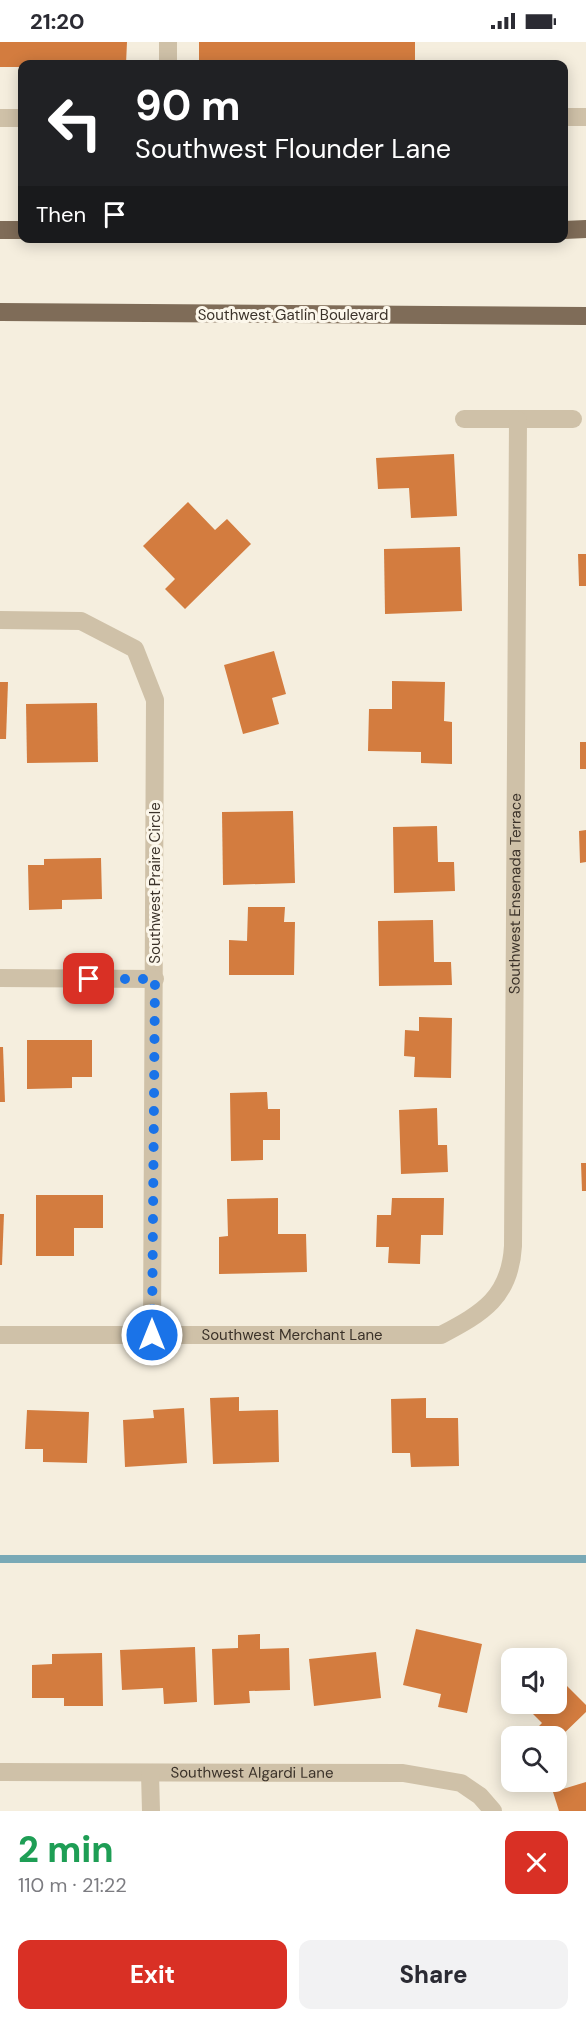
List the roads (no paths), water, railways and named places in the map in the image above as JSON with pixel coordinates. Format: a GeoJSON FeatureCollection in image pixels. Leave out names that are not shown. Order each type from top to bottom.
{"type":"FeatureCollection","features":[{"type":"Feature","properties":{"kind":"main road"},"geometry":{"type":"LineString","coordinates":[[568,230],[586,229]]}},
{"type":"Feature","properties":{"kind":"main road"},"geometry":{"type":"LineString","coordinates":[[0,230],[18,230]]}},
{"type":"Feature","properties":{"kind":"main road","name":"Southwest Gatlin Boulevard"},"geometry":{"type":"LineString","coordinates":[[0,312],[586,316]]}},
{"type":"Feature","properties":{"kind":"street"},"geometry":{"type":"LineString","coordinates":[[168,42],[168,60]]}},
{"type":"Feature","properties":{"kind":"street"},"geometry":{"type":"LineString","coordinates":[[568,117],[586,117]]}},
{"type":"Feature","properties":{"kind":"street"},"geometry":{"type":"LineString","coordinates":[[0,118],[18,118]]}},
{"type":"Feature","properties":{"kind":"street"},"geometry":{"type":"LineString","coordinates":[[464,419],[573,419]]}},
{"type":"Feature","properties":{"kind":"street","name":"Southwest Ensenada Terrace"},"geometry":{"type":"LineString","coordinates":[[441,1335],[465,1323],[488,1307],[502,1289],[512,1261],[518,420]]}},
{"type":"Feature","properties":{"kind":"street","name":"Southwest Praire Circle"},"geometry":{"type":"LineString","coordinates":[[0,620],[81,621],[135,649],[155,700],[152,1335]]}},
{"type":"Feature","properties":{"kind":"street"},"geometry":{"type":"LineString","coordinates":[[0,978],[155,979]]}},
{"type":"Feature","properties":{"kind":"street","name":"Southwest Merchant Lane"},"geometry":{"type":"LineString","coordinates":[[0,1335],[441,1335]]}},
{"type":"Feature","properties":{"kind":"street","name":"Southwest Algardi Lane"},"geometry":{"type":"LineString","coordinates":[[0,1772],[403,1773],[461,1783],[480,1796],[493,1811]]}},
{"type":"Feature","properties":{"kind":"street"},"geometry":{"type":"LineString","coordinates":[[150,1773],[151,1811]]}},
{"type":"Feature","properties":{"kind":"waterway"},"geometry":{"type":"LineString","coordinates":[[0,1559],[586,1559]]}}]}
